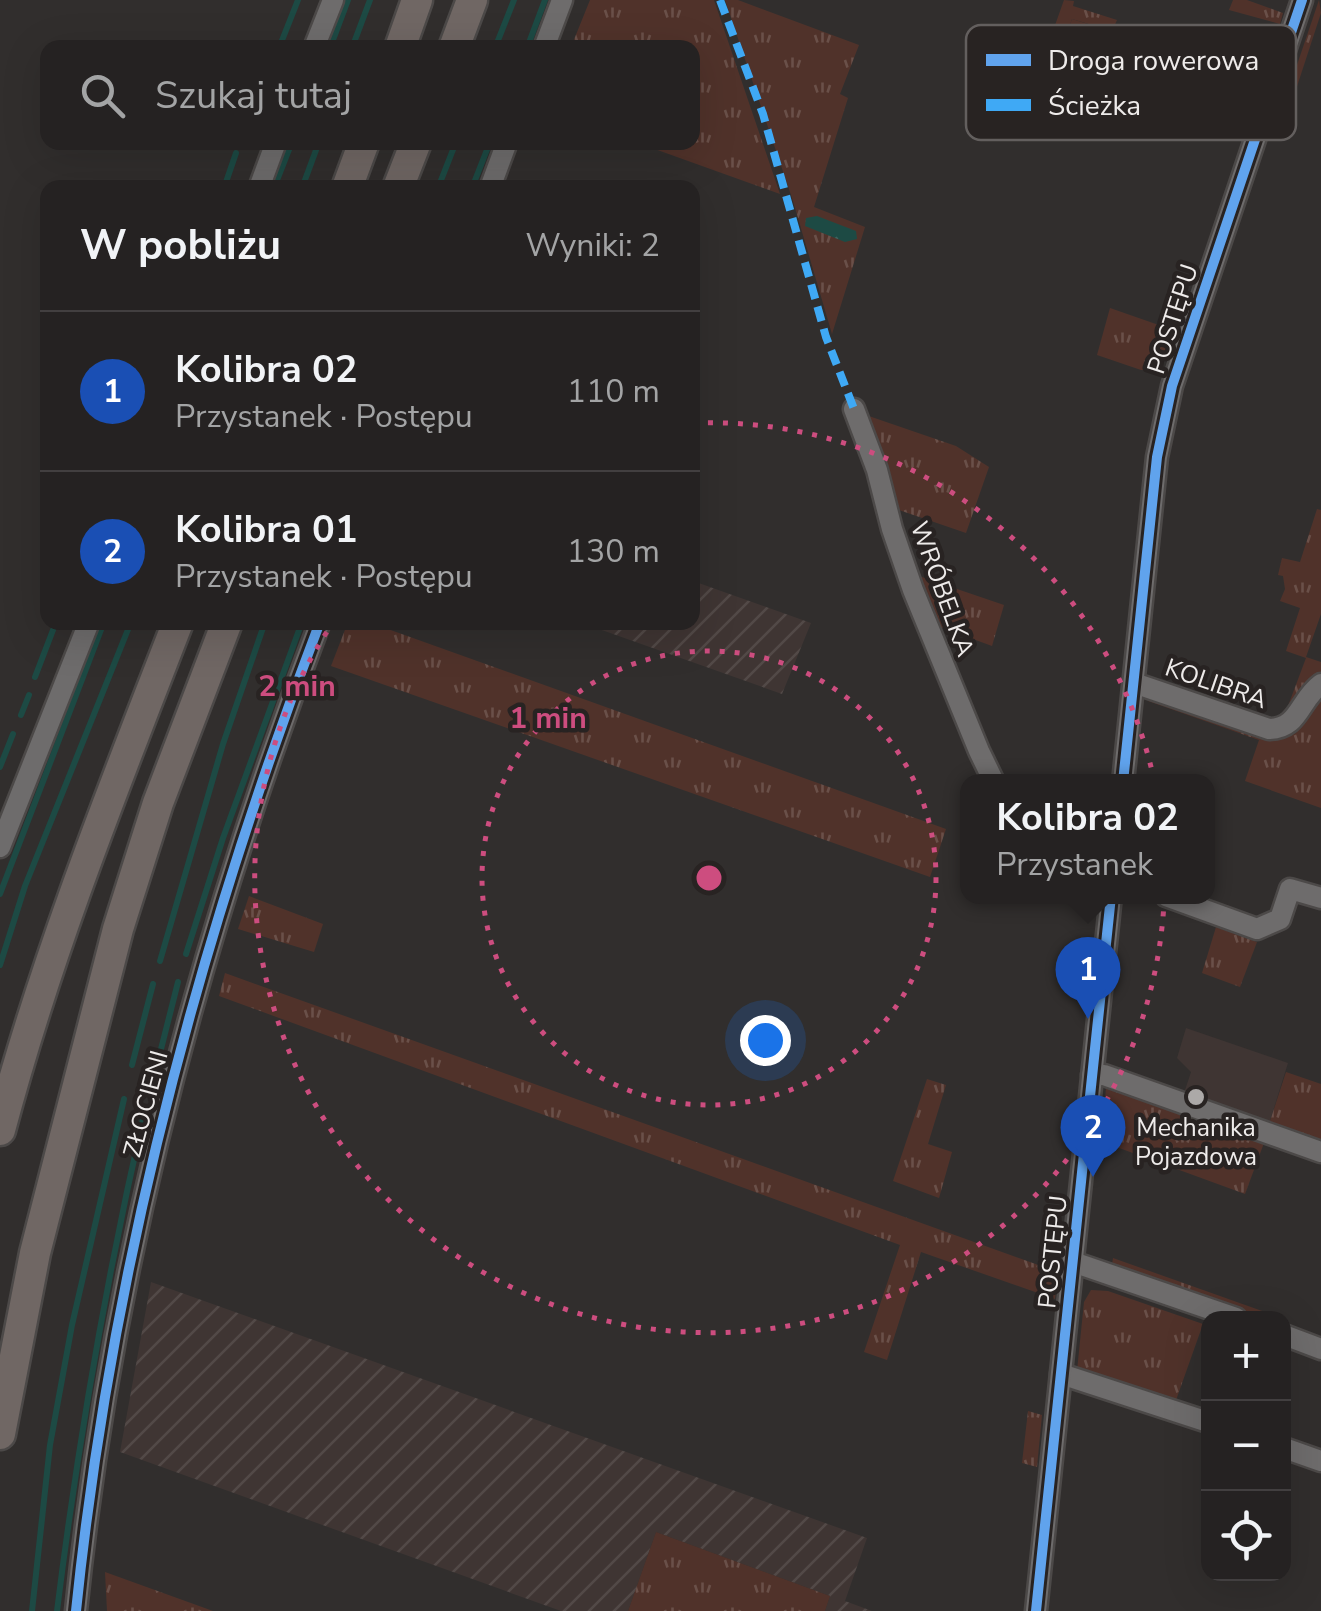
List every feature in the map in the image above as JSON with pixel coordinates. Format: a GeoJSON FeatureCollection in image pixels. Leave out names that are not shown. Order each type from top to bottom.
{"type":"FeatureCollection","features":[{"type":"Feature","properties":{"kind":"highway"},"geometry":{"type":"LineString","coordinates":[[403,40],[418,0]]}},
{"type":"Feature","properties":{"kind":"highway"},"geometry":{"type":"LineString","coordinates":[[457,40],[472,0]]}},
{"type":"Feature","properties":{"kind":"highway"},"geometry":{"type":"LineString","coordinates":[[350,180],[361,150]]}},
{"type":"Feature","properties":{"kind":"highway"},"geometry":{"type":"LineString","coordinates":[[401,180],[413,150]]}},
{"type":"Feature","properties":{"kind":"highway"},"geometry":{"type":"LineString","coordinates":[[0,1130],[23,1045],[71,904],[175,630]]}},
{"type":"Feature","properties":{"kind":"highway"},"geometry":{"type":"LineString","coordinates":[[0,1434],[35,1252],[118,929],[158,803],[224,630]]}},
{"type":"Feature","properties":{"kind":"street"},"geometry":{"type":"LineString","coordinates":[[317,40],[333,0]]}},
{"type":"Feature","properties":{"kind":"street"},"geometry":{"type":"LineString","coordinates":[[547,40],[562,0]]}},
{"type":"Feature","properties":{"kind":"street","name":"POSTĘPU"},"geometry":{"type":"LineString","coordinates":[[1294,25],[1302,0]]}},
{"type":"Feature","properties":{"kind":"street","name":"POSTĘPU"},"geometry":{"type":"LineString","coordinates":[[1124,774],[1157,457],[1172,386],[1255,140]]}},
{"type":"Feature","properties":{"kind":"street"},"geometry":{"type":"LineString","coordinates":[[262,180],[273,150]]}},
{"type":"Feature","properties":{"kind":"street"},"geometry":{"type":"LineString","coordinates":[[493,180],[504,150]]}},
{"type":"Feature","properties":{"kind":"street","name":"WRÓBELKA"},"geometry":{"type":"LineString","coordinates":[[854,409],[913,590],[990,774]]}},
{"type":"Feature","properties":{"kind":"street"},"geometry":{"type":"LineString","coordinates":[[0,847],[87,630]]}},
{"type":"Feature","properties":{"kind":"street","name":"ZŁOCIENI"},"geometry":{"type":"LineString","coordinates":[[76,1611],[98,1431],[158,1132],[236,858],[273,744],[317,630]]}},
{"type":"Feature","properties":{"kind":"street","name":"KOLIBRA"},"geometry":{"type":"LineString","coordinates":[[1134,683],[1269,729],[1281,729],[1292,723],[1321,684]]}},
{"type":"Feature","properties":{"kind":"street"},"geometry":{"type":"LineString","coordinates":[[1188,904],[1257,929],[1280,919],[1290,889],[1321,898]]}},
{"type":"Feature","properties":{"kind":"street","name":"POSTĘPU"},"geometry":{"type":"LineString","coordinates":[[1036,1611],[1110,904]]}},
{"type":"Feature","properties":{"kind":"street"},"geometry":{"type":"LineString","coordinates":[[1092,1074],[1321,1152]]}},
{"type":"Feature","properties":{"kind":"street"},"geometry":{"type":"LineString","coordinates":[[1073,1262],[1216,1311]]}},
{"type":"Feature","properties":{"kind":"street"},"geometry":{"type":"LineString","coordinates":[[1291,1338],[1321,1349]]}},
{"type":"Feature","properties":{"kind":"street"},"geometry":{"type":"LineString","coordinates":[[1061,1374],[1201,1420]]}},
{"type":"Feature","properties":{"kind":"street"},"geometry":{"type":"LineString","coordinates":[[1291,1451],[1321,1462]]}},
{"type":"Feature","properties":{"kind":"shaded area"},"geometry":{"type":"Polygon","coordinates":[[[700,583],[811,623],[782,694],[602,630],[700,630],[700,583]]]}},
{"type":"Feature","properties":{"kind":"shaded area"},"geometry":{"type":"Polygon","coordinates":[[[1186,1028],[1288,1063],[1269,1124],[1184,1093],[1191,1072],[1177,1058],[1186,1028]]]}},
{"type":"Feature","properties":{"kind":"shaded area"},"geometry":{"type":"Polygon","coordinates":[[[151,1282],[867,1538],[845,1601],[872,1611],[825,1611],[830,1596],[656,1532],[628,1611],[561,1611],[120,1452],[151,1282]]]}},
{"type":"Feature","properties":{"kind":"green space"},"geometry":{"type":"Polygon","coordinates":[[[590,0],[714,0],[780,194],[657,150],[700,150],[700,40],[574,40],[590,0]]]}},
{"type":"Feature","properties":{"kind":"green space"},"geometry":{"type":"Polygon","coordinates":[[[725,0],[738,0],[859,45],[840,94],[848,98],[814,207],[865,227],[832,334],[793,201],[725,0]]]}},
{"type":"Feature","properties":{"kind":"green space"},"geometry":{"type":"Polygon","coordinates":[[[1064,0],[1117,20],[1115,25],[1092,25],[1072,19],[1070,25],[1055,25],[1064,0]]]}},
{"type":"Feature","properties":{"kind":"green space"},"geometry":{"type":"Polygon","coordinates":[[[1233,0],[1247,0],[1283,13],[1280,24],[1229,10],[1233,0]]]}},
{"type":"Feature","properties":{"kind":"green space"},"geometry":{"type":"Polygon","coordinates":[[[1319,0],[1321,13],[1296,89],[1296,68],[1319,0]]]}},
{"type":"Feature","properties":{"kind":"green space"},"geometry":{"type":"Polygon","coordinates":[[[1072,19],[1091,25],[1070,25],[1072,19]]]}},
{"type":"Feature","properties":{"kind":"green space"},"geometry":{"type":"Polygon","coordinates":[[[1110,308],[1173,330],[1160,370],[1141,370],[1097,355],[1110,308]]]}},
{"type":"Feature","properties":{"kind":"green space"},"geometry":{"type":"Polygon","coordinates":[[[860,413],[956,446],[989,467],[966,533],[893,508],[860,413]]]}},
{"type":"Feature","properties":{"kind":"green space"},"geometry":{"type":"Polygon","coordinates":[[[1317,509],[1321,510],[1321,614],[1306,657],[1321,662],[1321,674],[1307,681],[1285,714],[1306,658],[1286,651],[1300,608],[1280,601],[1285,589],[1283,576],[1278,575],[1282,558],[1300,562],[1317,509]]]}},
{"type":"Feature","properties":{"kind":"green space"},"geometry":{"type":"Polygon","coordinates":[[[913,574],[1004,605],[992,646],[932,624],[913,574]]]}},
{"type":"Feature","properties":{"kind":"green space"},"geometry":{"type":"Polygon","coordinates":[[[345,630],[391,630],[946,829],[930,877],[331,666],[345,630]]]}},
{"type":"Feature","properties":{"kind":"green space"},"geometry":{"type":"Polygon","coordinates":[[[1321,693],[1321,808],[1245,781],[1259,740],[1148,701],[1279,738],[1296,733],[1308,707],[1321,693]]]}},
{"type":"Feature","properties":{"kind":"green space"},"geometry":{"type":"Polygon","coordinates":[[[249,896],[323,924],[314,952],[238,929],[249,896]]]}},
{"type":"Feature","properties":{"kind":"green space"},"geometry":{"type":"Polygon","coordinates":[[[1216,927],[1257,942],[1240,987],[1202,973],[1216,927]]]}},
{"type":"Feature","properties":{"kind":"green space"},"geometry":{"type":"Polygon","coordinates":[[[225,973],[1058,1272],[1055,1299],[921,1252],[887,1360],[864,1352],[900,1245],[219,996],[225,973]]]}},
{"type":"Feature","properties":{"kind":"green space"},"geometry":{"type":"Polygon","coordinates":[[[1286,1072],[1321,1084],[1321,1142],[1269,1124],[1286,1072]]]}},
{"type":"Feature","properties":{"kind":"green space"},"geometry":{"type":"Polygon","coordinates":[[[927,1079],[946,1085],[928,1144],[952,1152],[939,1198],[893,1181],[927,1079]]]}},
{"type":"Feature","properties":{"kind":"green space"},"geometry":{"type":"Polygon","coordinates":[[[1106,1089],[1120,1090],[1264,1143],[1245,1194],[1100,1141],[1106,1089]]]}},
{"type":"Feature","properties":{"kind":"green space"},"geometry":{"type":"Polygon","coordinates":[[[1113,1258],[1262,1311],[1240,1311],[1112,1265],[1113,1258]]]}},
{"type":"Feature","properties":{"kind":"green space"},"geometry":{"type":"Polygon","coordinates":[[[1091,1290],[1108,1291],[1201,1323],[1175,1403],[1077,1371],[1084,1302],[1091,1290]]]}},
{"type":"Feature","properties":{"kind":"green space"},"geometry":{"type":"Polygon","coordinates":[[[1028,1411],[1042,1415],[1037,1467],[1022,1463],[1028,1411]]]}},
{"type":"Feature","properties":{"kind":"green space"},"geometry":{"type":"Polygon","coordinates":[[[656,1532],[830,1596],[825,1611],[628,1611],[656,1532]]]}},
{"type":"Feature","properties":{"kind":"green space"},"geometry":{"type":"Polygon","coordinates":[[[105,1572],[213,1611],[107,1611],[105,1572]]]}},
{"type":"Feature","properties":{"kind":"water"},"geometry":{"type":"Polygon","coordinates":[[[817,216],[856,231],[857,239],[845,242],[805,226],[806,218],[817,216]]]}},
{"type":"Feature","properties":{"kind":"waterway"},"geometry":{"type":"LineString","coordinates":[[282,40],[298,0]]}},
{"type":"Feature","properties":{"kind":"waterway"},"geometry":{"type":"LineString","coordinates":[[333,40],[348,0]]}},
{"type":"Feature","properties":{"kind":"waterway"},"geometry":{"type":"LineString","coordinates":[[355,40],[370,0]]}},
{"type":"Feature","properties":{"kind":"waterway"},"geometry":{"type":"LineString","coordinates":[[498,40],[514,0]]}},
{"type":"Feature","properties":{"kind":"waterway"},"geometry":{"type":"LineString","coordinates":[[530,40],[545,0]]}},
{"type":"Feature","properties":{"kind":"waterway"},"geometry":{"type":"LineString","coordinates":[[277,180],[289,150]]}},
{"type":"Feature","properties":{"kind":"waterway"},"geometry":{"type":"LineString","coordinates":[[305,180],[316,150]]}},
{"type":"Feature","properties":{"kind":"waterway"},"geometry":{"type":"LineString","coordinates":[[441,180],[453,150]]}},
{"type":"Feature","properties":{"kind":"waterway"},"geometry":{"type":"LineString","coordinates":[[475,180],[487,150]]}},
{"type":"Feature","properties":{"kind":"waterway"},"geometry":{"type":"LineString","coordinates":[[227,180],[236,153]]}},
{"type":"Feature","properties":{"kind":"waterway"},"geometry":{"type":"LineString","coordinates":[[35,677],[53,630]]}},
{"type":"Feature","properties":{"kind":"waterway"},"geometry":{"type":"LineString","coordinates":[[0,894],[101,630]]}},
{"type":"Feature","properties":{"kind":"waterway"},"geometry":{"type":"LineString","coordinates":[[0,965],[25,886],[128,630]]}},
{"type":"Feature","properties":{"kind":"waterway"},"geometry":{"type":"LineString","coordinates":[[160,961],[223,744],[262,630]]}},
{"type":"Feature","properties":{"kind":"waterway"},"geometry":{"type":"LineString","coordinates":[[186,954],[223,838],[299,630]]}},
{"type":"Feature","properties":{"kind":"waterway"},"geometry":{"type":"LineString","coordinates":[[21,715],[29,695]]}},
{"type":"Feature","properties":{"kind":"waterway"},"geometry":{"type":"LineString","coordinates":[[0,767],[13,734]]}},
{"type":"Feature","properties":{"kind":"waterway"},"geometry":{"type":"LineString","coordinates":[[157,1065],[178,982]]}},
{"type":"Feature","properties":{"kind":"waterway"},"geometry":{"type":"LineString","coordinates":[[132,1065],[153,984]]}},
{"type":"Feature","properties":{"kind":"waterway"},"geometry":{"type":"LineString","coordinates":[[32,1611],[50,1445],[72,1325],[124,1099]]}},
{"type":"Feature","properties":{"kind":"waterway"},"geometry":{"type":"LineString","coordinates":[[57,1611],[95,1359],[145,1110]]}},
{"type":"Feature","properties":{"kind":"marked path"},"geometry":{"type":"LineString","coordinates":[[720,0],[763,114],[826,337],[854,409]]}},
{"type":"Feature","properties":{"kind":"cycle path"},"geometry":{"type":"LineString","coordinates":[[1294,25],[1302,0]]}},
{"type":"Feature","properties":{"kind":"cycle path"},"geometry":{"type":"LineString","coordinates":[[1124,774],[1157,457],[1172,386],[1255,140]]}},
{"type":"Feature","properties":{"kind":"cycle path"},"geometry":{"type":"LineString","coordinates":[[76,1611],[112,1358],[165,1109],[235,863],[317,630]]}},
{"type":"Feature","properties":{"kind":"cycle path"},"geometry":{"type":"LineString","coordinates":[[1036,1611],[1110,904]]}},
{"type":"Feature","properties":{"kind":"place","name":"Kolibra 02"},"geometry":{"type":"Point","coordinates":[1088,1019]}},
{"type":"Feature","properties":{"kind":"place","name":"Mechanika Pojazdowa"},"geometry":{"type":"Point","coordinates":[1196,1097]}},
{"type":"Feature","properties":{"kind":"place","name":"Kolibra 01"},"geometry":{"type":"Point","coordinates":[1093,1177]}}]}
